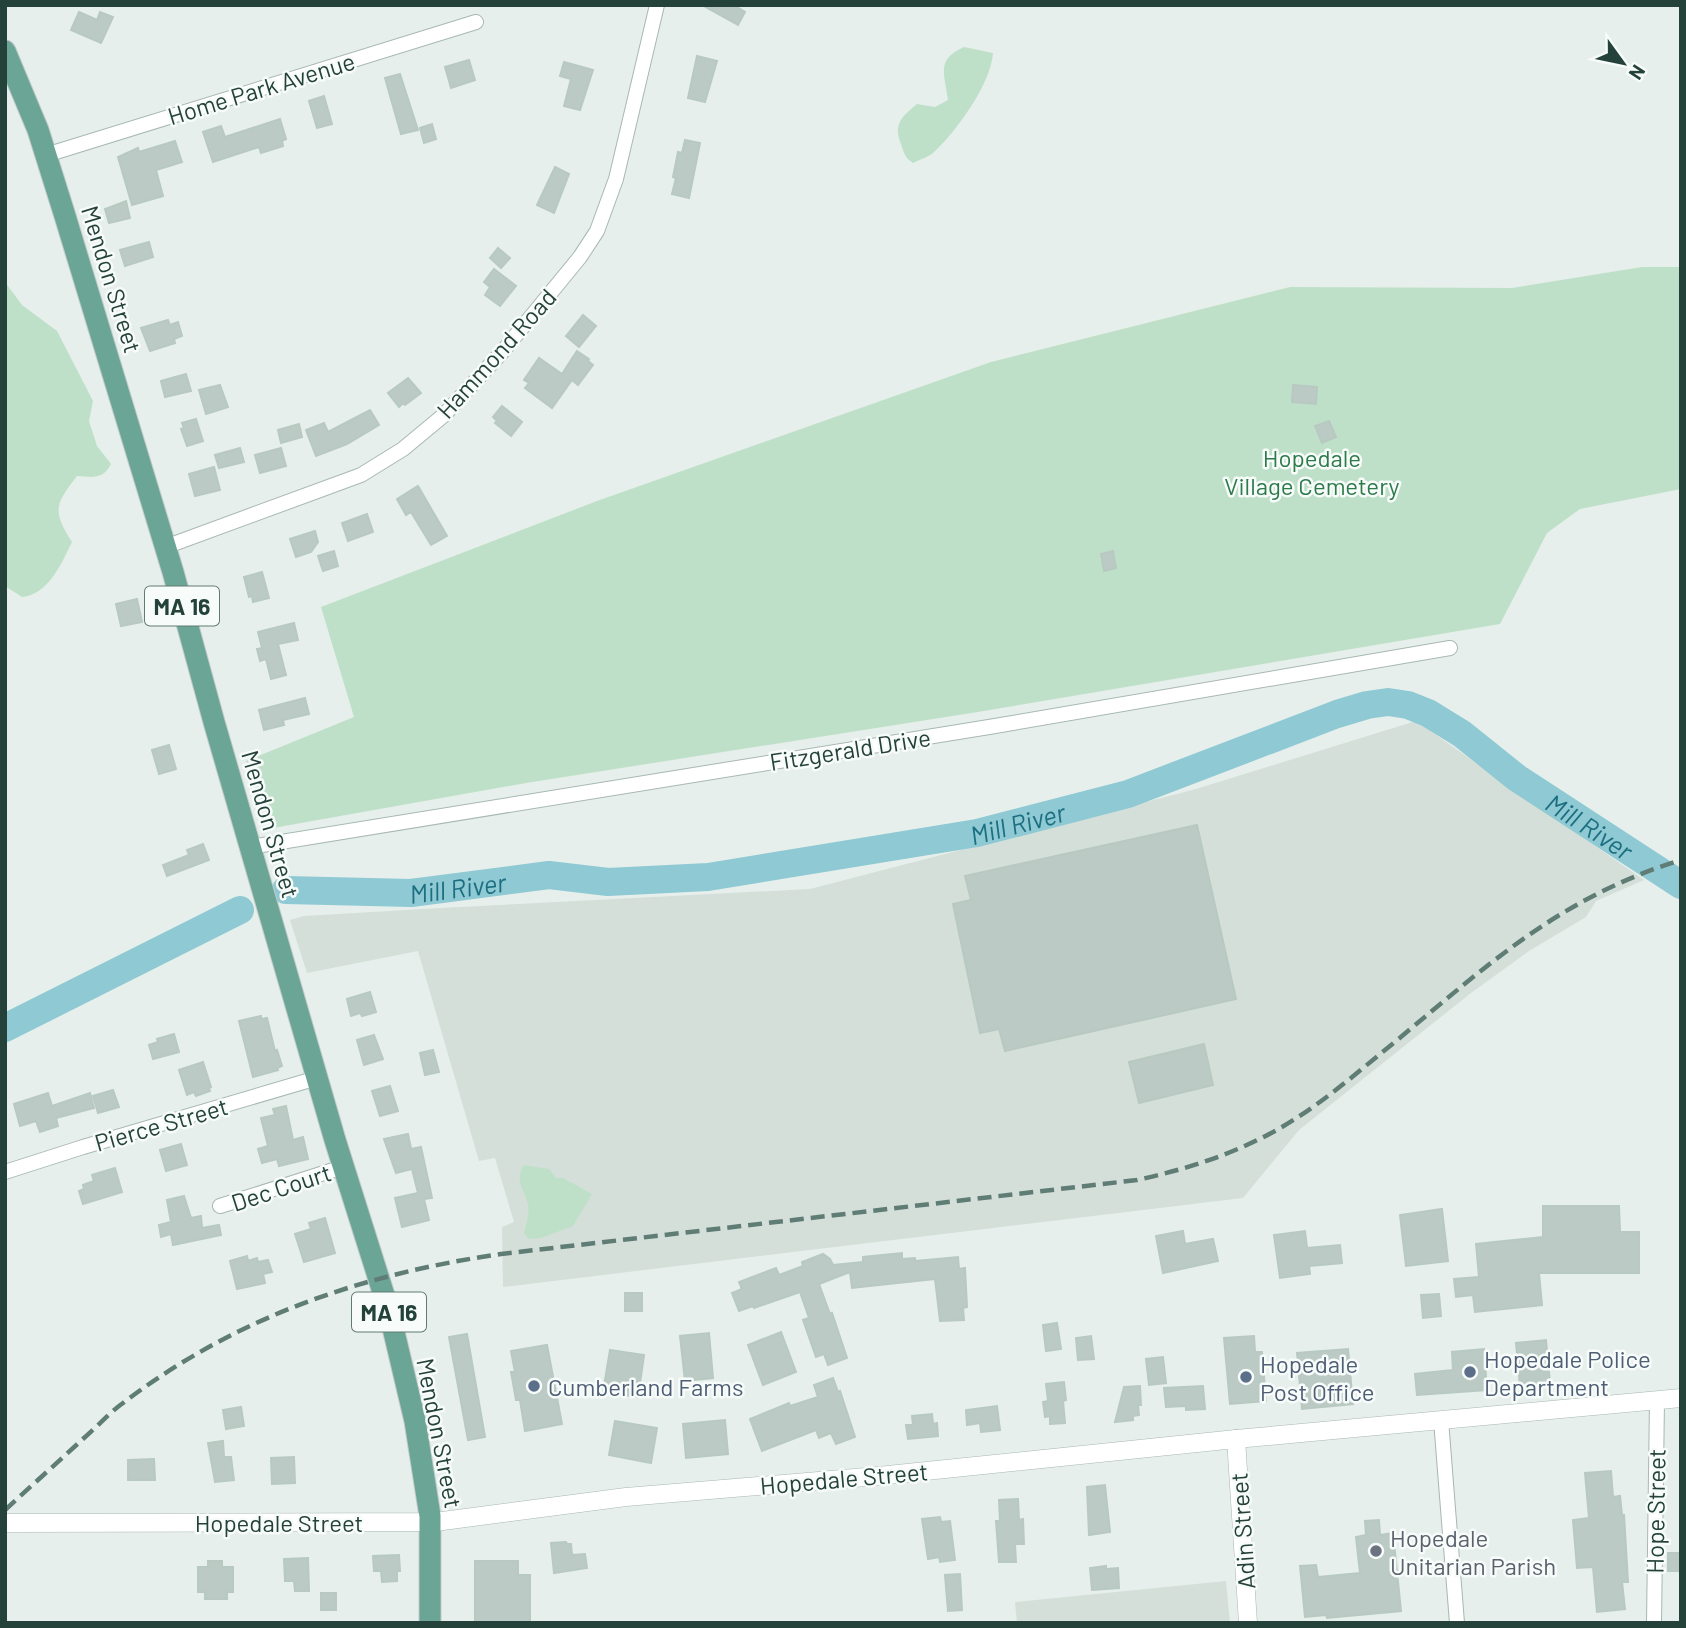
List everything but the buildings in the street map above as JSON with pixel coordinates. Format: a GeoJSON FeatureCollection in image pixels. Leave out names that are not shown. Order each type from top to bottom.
{"type":"FeatureCollection","features":[{"type":"Feature","properties":{"kind":"main road","name":"Mendon Street"},"geometry":{"type":"LineString","coordinates":[[5,51],[46,155],[165,547],[343,1167],[389,1311],[415,1421],[430,1522],[430,1623]]}},
{"type":"Feature","properties":{"kind":"street","name":"Hammond Road"},"geometry":{"type":"LineString","coordinates":[[165,547],[361,475],[403,449],[444,415],[487,368],[580,257],[597,231],[616,179],[657,5]]}},
{"type":"Feature","properties":{"kind":"street","name":"Home Park Avenue"},"geometry":{"type":"LineString","coordinates":[[46,155],[476,22]]}},
{"type":"Feature","properties":{"kind":"street","name":"Fitzgerald Drive"},"geometry":{"type":"LineString","coordinates":[[250,847],[1002,725],[1450,648]]}},
{"type":"Feature","properties":{"kind":"street","name":"Pierce Street"},"geometry":{"type":"LineString","coordinates":[[5,1172],[317,1078]]}},
{"type":"Feature","properties":{"kind":"street","name":"Dec Court"},"geometry":{"type":"LineString","coordinates":[[220,1206],[343,1167]]}},
{"type":"Feature","properties":{"kind":"street","name":"Hopedale Street"},"geometry":{"type":"LineString","coordinates":[[5,1523],[430,1522],[618,1498],[878,1476],[1236,1438],[1681,1398]]}},
{"type":"Feature","properties":{"kind":"street","name":"Hope Street"},"geometry":{"type":"LineString","coordinates":[[1654,1623],[1657,1400]]}},
{"type":"Feature","properties":{"kind":"street"},"geometry":{"type":"LineString","coordinates":[[1441,1420],[1457,1623]]}},
{"type":"Feature","properties":{"kind":"street","name":"Adin Street"},"geometry":{"type":"LineString","coordinates":[[1236,1438],[1248,1623]]}},
{"type":"Feature","properties":{"kind":"shaded area"},"geometry":{"type":"Polygon","coordinates":[[[1416,721],[1644,880],[1596,901],[1586,917],[1529,951],[1471,993],[1299,1130],[1243,1198],[503,1287],[502,1227],[514,1222],[495,1158],[479,1161],[418,951],[307,973],[290,920],[304,916],[810,889],[1196,789],[1416,721]]]}},
{"type":"Feature","properties":{"kind":"shaded area"},"geometry":{"type":"Polygon","coordinates":[[[1226,1581],[1230,1623],[1017,1623],[1015,1602],[1226,1581]]]}},
{"type":"Feature","properties":{"kind":"green space"},"geometry":{"type":"Polygon","coordinates":[[[964,47],[993,53],[986,79],[971,107],[952,133],[933,153],[913,163],[905,155],[899,137],[900,121],[917,104],[935,107],[948,100],[945,63],[964,47]]]}},
{"type":"Feature","properties":{"kind":"green space","name":"Hopedale Village Cemetery"},"geometry":{"type":"Polygon","coordinates":[[[1642,267],[1681,267],[1681,489],[1580,509],[1547,533],[1500,624],[984,711],[526,783],[273,828],[246,761],[354,717],[321,607],[597,501],[991,362],[1290,287],[1512,288],[1642,267]]]}},
{"type":"Feature","properties":{"kind":"green space"},"geometry":{"type":"Polygon","coordinates":[[[5,282],[22,305],[57,331],[93,401],[89,421],[97,446],[111,464],[101,475],[77,476],[64,494],[60,501],[59,515],[72,542],[47,584],[31,595],[22,597],[5,586],[5,282]]]}},
{"type":"Feature","properties":{"kind":"green space"},"geometry":{"type":"Polygon","coordinates":[[[524,1165],[549,1169],[556,1178],[563,1178],[592,1194],[573,1226],[541,1238],[529,1239],[524,1233],[528,1204],[520,1176],[524,1165]]]}},
{"type":"Feature","properties":{"kind":"waterway","name":"Mill River"},"geometry":{"type":"LineString","coordinates":[[286,890],[411,893],[549,875],[608,882],[708,877],[977,833],[1128,794],[1337,714],[1388,702],[1408,705],[1428,713],[1462,734],[1517,778],[1681,885]]}},
{"type":"Feature","properties":{"kind":"waterway","name":"Mill River"},"geometry":{"type":"LineString","coordinates":[[5,1028],[240,910]]}},
{"type":"Feature","properties":{"kind":"railway"},"geometry":{"type":"LineString","coordinates":[[5,1510],[113,1411],[166,1373],[210,1346],[256,1323],[350,1287],[449,1263],[501,1254],[1137,1180],[1175,1171],[1230,1152],[1282,1127],[1312,1108],[1529,935],[1599,893],[1638,875],[1681,860]]}},
{"type":"Feature","properties":{"kind":"place","name":"Hopedale Police Department"},"geometry":{"type":"Point","coordinates":[1470,1372]}},
{"type":"Feature","properties":{"kind":"place","name":"Hopedale Post Office"},"geometry":{"type":"Point","coordinates":[1246,1377]}},
{"type":"Feature","properties":{"kind":"place","name":"Cumberland Farms"},"geometry":{"type":"Point","coordinates":[534,1386]}},
{"type":"Feature","properties":{"kind":"place","name":"Hopedale Unitarian Parish"},"geometry":{"type":"Point","coordinates":[1376,1551]}}]}
